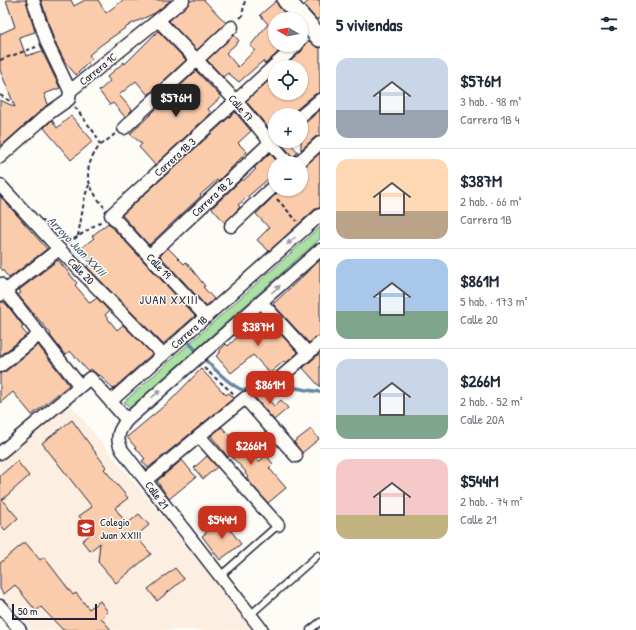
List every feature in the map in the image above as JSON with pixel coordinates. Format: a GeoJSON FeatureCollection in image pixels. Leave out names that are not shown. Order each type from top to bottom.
{"type":"FeatureCollection","features":[{"type":"Feature","properties":{"kind":"street"},"geometry":{"type":"LineString","coordinates":[[33,0],[47,43],[70,94]]}},
{"type":"Feature","properties":{"kind":"street","name":"Carrera 1C"},"geometry":{"type":"LineString","coordinates":[[0,157],[70,94],[183,0]]}},
{"type":"Feature","properties":{"kind":"street"},"geometry":{"type":"LineString","coordinates":[[291,2],[311,37]]}},
{"type":"Feature","properties":{"kind":"street","name":"Calle 17"},"geometry":{"type":"LineString","coordinates":[[159,21],[268,135]]}},
{"type":"Feature","properties":{"kind":"street"},"geometry":{"type":"LineString","coordinates":[[124,128],[232,27]]}},
{"type":"Feature","properties":{"kind":"street","name":"Carrera 1B 3"},"geometry":{"type":"LineString","coordinates":[[111,215],[237,102],[290,52]]}},
{"type":"Feature","properties":{"kind":"street"},"geometry":{"type":"LineString","coordinates":[[308,110],[320,100]]}},
{"type":"Feature","properties":{"kind":"street"},"geometry":{"type":"LineString","coordinates":[[306,156],[320,143]]}},
{"type":"Feature","properties":{"kind":"street","name":"Carrera 1B 2"},"geometry":{"type":"LineString","coordinates":[[149,256],[268,145]]}},
{"type":"Feature","properties":{"kind":"street","name":"Calle 20"},"geometry":{"type":"LineString","coordinates":[[0,185],[62,247],[163,355]]}},
{"type":"Feature","properties":{"kind":"street"},"geometry":{"type":"LineString","coordinates":[[231,226],[268,192]]}},
{"type":"Feature","properties":{"kind":"street","name":"Calle 19"},"geometry":{"type":"LineString","coordinates":[[111,215],[206,317]]}},
{"type":"Feature","properties":{"kind":"street","name":"Carrera 1B"},"geometry":{"type":"LineString","coordinates":[[111,401],[320,215]]}},
{"type":"Feature","properties":{"kind":"street"},"geometry":{"type":"LineString","coordinates":[[62,247],[2,290],[40,334],[85,382],[111,401],[127,420],[320,250]]}},
{"type":"Feature","properties":{"kind":"street"},"geometry":{"type":"LineString","coordinates":[[261,302],[308,353]]}},
{"type":"Feature","properties":{"kind":"street"},"geometry":{"type":"LineString","coordinates":[[0,366],[40,334]]}},
{"type":"Feature","properties":{"kind":"street"},"geometry":{"type":"LineString","coordinates":[[281,377],[320,343]]}},
{"type":"Feature","properties":{"kind":"street"},"geometry":{"type":"LineString","coordinates":[[0,453],[85,382]]}},
{"type":"Feature","properties":{"kind":"street"},"geometry":{"type":"LineString","coordinates":[[146,480],[244,400],[296,456]]}},
{"type":"Feature","properties":{"kind":"street","name":"Calle 21"},"geometry":{"type":"LineString","coordinates":[[127,420],[119,430],[118,444],[219,577],[262,630]]}},
{"type":"Feature","properties":{"kind":"street"},"geometry":{"type":"LineString","coordinates":[[200,437],[278,525]]}},
{"type":"Feature","properties":{"kind":"street"},"geometry":{"type":"LineString","coordinates":[[0,606],[20,630]]}},
{"type":"Feature","properties":{"kind":"lane"},"geometry":{"type":"LineString","coordinates":[[219,577],[278,525]]}},
{"type":"Feature","properties":{"kind":"lane"},"geometry":{"type":"LineString","coordinates":[[250,615],[318,555]]}},
{"type":"Feature","properties":{"kind":"lane"},"geometry":{"type":"LineString","coordinates":[[310,630],[320,622]]}},
{"type":"Feature","properties":{"kind":"path"},"geometry":{"type":"LineString","coordinates":[[232,27],[242,16],[244,0]]}},
{"type":"Feature","properties":{"kind":"path"},"geometry":{"type":"LineString","coordinates":[[0,60],[10,55],[47,43]]}},
{"type":"Feature","properties":{"kind":"path"},"geometry":{"type":"LineString","coordinates":[[70,94],[96,135],[100,145]]}},
{"type":"Feature","properties":{"kind":"path"},"geometry":{"type":"LineString","coordinates":[[0,95],[13,103]]}},
{"type":"Feature","properties":{"kind":"path"},"geometry":{"type":"LineString","coordinates":[[78,236],[85,196],[89,185],[88,167],[92,155],[100,145],[124,128]]}},
{"type":"Feature","properties":{"kind":"path"},"geometry":{"type":"LineString","coordinates":[[62,247],[111,215],[89,185]]}},
{"type":"Feature","properties":{"kind":"path"},"geometry":{"type":"LineString","coordinates":[[278,196],[304,229]]}},
{"type":"Feature","properties":{"kind":"path"},"geometry":{"type":"LineString","coordinates":[[199,356],[244,400]]}},
{"type":"Feature","properties":{"kind":"shaded area","name":"Colegio Juan XXIII"},"geometry":{"type":"Polygon","coordinates":[[[70,404],[255,630],[31,630],[0,593],[0,462],[70,404]]]}},
{"type":"Feature","properties":{"kind":"green space"},"geometry":{"type":"Polygon","coordinates":[[[320,227],[320,239],[130,408],[124,402],[320,227]]]}},
{"type":"Feature","properties":{"kind":"building"},"geometry":{"type":"Polygon","coordinates":[[[6,0],[26,0],[35,32],[19,37],[26,56],[42,51],[60,88],[44,94],[48,104],[0,147],[0,100],[15,107],[0,70],[0,34],[15,27],[6,0]]]}},
{"type":"Feature","properties":{"kind":"building"},"geometry":{"type":"Polygon","coordinates":[[[41,0],[71,0],[74,6],[85,0],[98,0],[106,13],[123,0],[171,0],[155,13],[131,24],[101,45],[89,55],[92,59],[76,75],[65,62],[54,40],[41,0]]]}},
{"type":"Feature","properties":{"kind":"building"},"geometry":{"type":"Polygon","coordinates":[[[192,0],[204,0],[226,23],[197,50],[169,21],[192,0]]]}},
{"type":"Feature","properties":{"kind":"building"},"geometry":{"type":"Polygon","coordinates":[[[310,0],[320,0],[320,19],[316,19],[304,5],[310,0]]]}},
{"type":"Feature","properties":{"kind":"building"},"geometry":{"type":"Polygon","coordinates":[[[276,1],[284,12],[268,12],[268,24],[260,15],[276,1]]]}},
{"type":"Feature","properties":{"kind":"building"},"geometry":{"type":"Polygon","coordinates":[[[268,24],[268,52],[278,52],[265,64],[263,61],[239,82],[228,73],[223,77],[207,60],[234,35],[239,41],[226,53],[238,67],[255,50],[250,46],[268,24]]]}},
{"type":"Feature","properties":{"kind":"building"},"geometry":{"type":"Polygon","coordinates":[[[158,31],[186,60],[148,95],[136,81],[119,95],[132,110],[125,117],[113,103],[110,105],[99,91],[110,81],[107,77],[124,62],[125,64],[158,31]]]}},
{"type":"Feature","properties":{"kind":"building"},"geometry":{"type":"Polygon","coordinates":[[[308,42],[320,48],[320,93],[315,94],[308,100],[308,60],[292,60],[301,52],[308,52],[308,42]]]}},
{"type":"Feature","properties":{"kind":"building"},"geometry":{"type":"Polygon","coordinates":[[[196,71],[221,97],[208,109],[211,113],[155,165],[139,147],[142,144],[130,134],[196,71]]]}},
{"type":"Feature","properties":{"kind":"building"},"geometry":{"type":"Polygon","coordinates":[[[268,81],[268,100],[308,100],[298,108],[268,108],[268,127],[246,101],[268,81]]]}},
{"type":"Feature","properties":{"kind":"building"},"geometry":{"type":"Polygon","coordinates":[[[320,110],[320,136],[315,137],[308,144],[308,121],[320,110]]]}},
{"type":"Feature","properties":{"kind":"building"},"geometry":{"type":"Polygon","coordinates":[[[235,112],[251,131],[238,143],[247,152],[149,245],[122,215],[235,112]]]}},
{"type":"Feature","properties":{"kind":"building"},"geometry":{"type":"Polygon","coordinates":[[[71,116],[93,141],[71,160],[44,128],[52,120],[57,128],[71,116]]]}},
{"type":"Feature","properties":{"kind":"building"},"geometry":{"type":"Polygon","coordinates":[[[285,148],[294,148],[298,152],[292,156],[285,148]]]}},
{"type":"Feature","properties":{"kind":"building"},"geometry":{"type":"Polygon","coordinates":[[[270,153],[272,156],[268,156],[268,179],[238,205],[240,207],[225,223],[212,208],[242,179],[243,181],[256,169],[254,168],[270,153]]]}},
{"type":"Feature","properties":{"kind":"building"},"geometry":{"type":"Polygon","coordinates":[[[320,153],[320,208],[315,209],[269,251],[257,240],[269,228],[256,214],[274,196],[308,196],[308,164],[320,153]]]}},
{"type":"Feature","properties":{"kind":"building"},"geometry":{"type":"Polygon","coordinates":[[[0,196],[47,249],[9,278],[0,267],[0,196]]]}},
{"type":"Feature","properties":{"kind":"building"},"geometry":{"type":"Polygon","coordinates":[[[108,223],[195,316],[163,344],[87,267],[90,263],[79,250],[94,238],[92,236],[108,223]]]}},
{"type":"Feature","properties":{"kind":"building"},"geometry":{"type":"Polygon","coordinates":[[[168,248],[184,264],[186,262],[205,286],[203,287],[214,299],[206,306],[160,256],[168,248]]]}},
{"type":"Feature","properties":{"kind":"building"},"geometry":{"type":"Polygon","coordinates":[[[58,260],[77,283],[75,285],[90,303],[97,298],[109,311],[105,315],[117,330],[123,325],[152,354],[113,389],[100,375],[99,376],[91,369],[88,371],[70,351],[65,355],[50,335],[51,334],[18,295],[21,293],[19,290],[58,260]]]}},
{"type":"Feature","properties":{"kind":"building"},"geometry":{"type":"Polygon","coordinates":[[[320,260],[320,336],[309,343],[273,304],[320,260]]]}},
{"type":"Feature","properties":{"kind":"building"},"geometry":{"type":"Polygon","coordinates":[[[0,302],[7,305],[23,326],[21,328],[27,335],[0,356],[0,302]]]}},
{"type":"Feature","properties":{"kind":"building"},"geometry":{"type":"Polygon","coordinates":[[[262,314],[298,353],[286,363],[284,361],[270,373],[253,355],[231,373],[216,356],[226,344],[228,346],[262,314]]]}},
{"type":"Feature","properties":{"kind":"building"},"geometry":{"type":"Polygon","coordinates":[[[38,345],[69,385],[32,415],[13,392],[0,403],[0,373],[5,372],[38,345]]]}},
{"type":"Feature","properties":{"kind":"building"},"geometry":{"type":"Polygon","coordinates":[[[319,354],[320,356],[320,387],[303,368],[319,354]]]}},
{"type":"Feature","properties":{"kind":"building"},"geometry":{"type":"Polygon","coordinates":[[[201,369],[226,395],[229,393],[234,398],[148,468],[142,461],[145,459],[127,437],[170,401],[201,369]]]}},
{"type":"Feature","properties":{"kind":"building"},"geometry":{"type":"Polygon","coordinates":[[[259,388],[274,406],[281,400],[288,408],[274,420],[252,394],[259,388]]]}},
{"type":"Feature","properties":{"kind":"building"},"geometry":{"type":"Polygon","coordinates":[[[72,420],[106,467],[104,469],[128,498],[115,508],[127,524],[139,514],[149,525],[136,536],[151,554],[116,583],[98,562],[100,543],[90,551],[82,541],[92,533],[79,516],[92,507],[42,443],[72,420]]]}},
{"type":"Feature","properties":{"kind":"building"},"geometry":{"type":"Polygon","coordinates":[[[222,427],[233,440],[237,436],[259,462],[266,455],[273,464],[269,468],[286,488],[268,503],[246,478],[248,477],[245,473],[246,472],[230,455],[228,457],[211,436],[222,427]]]}},
{"type":"Feature","properties":{"kind":"building"},"geometry":{"type":"Polygon","coordinates":[[[311,429],[319,439],[302,453],[294,442],[311,429]]]}},
{"type":"Feature","properties":{"kind":"building"},"geometry":{"type":"Polygon","coordinates":[[[207,456],[217,467],[203,479],[194,468],[207,456]]]}},
{"type":"Feature","properties":{"kind":"building"},"geometry":{"type":"Polygon","coordinates":[[[182,460],[196,477],[169,499],[157,481],[182,460]]]}},
{"type":"Feature","properties":{"kind":"building"},"geometry":{"type":"Polygon","coordinates":[[[17,461],[29,476],[2,500],[18,518],[5,530],[0,524],[0,476],[17,461]]]}},
{"type":"Feature","properties":{"kind":"building"},"geometry":{"type":"Polygon","coordinates":[[[223,520],[241,544],[220,560],[202,536],[223,520]]]}},
{"type":"Feature","properties":{"kind":"building"},"geometry":{"type":"Polygon","coordinates":[[[25,542],[40,560],[44,557],[73,595],[76,593],[89,609],[100,601],[108,612],[101,618],[111,630],[63,630],[41,607],[36,611],[15,585],[4,594],[0,589],[0,563],[25,542]]]}},
{"type":"Feature","properties":{"kind":"building"},"geometry":{"type":"Polygon","coordinates":[[[175,568],[184,579],[157,601],[148,589],[175,568]]]}},
{"type":"Feature","properties":{"kind":"waterway","name":"Arroyo Juan XXIII"},"geometry":{"type":"LineString","coordinates":[[176,328],[208,363],[237,388],[244,390],[262,385],[276,385],[320,392]]}},
{"type":"Feature","properties":{"kind":"place","name":"Colegio Juan XXIII"},"geometry":{"type":"Point","coordinates":[86,528]}},
{"type":"Feature","properties":{"kind":"district","name":"JUAN XXIII"},"geometry":{"type":"Point","coordinates":[169,299]}}]}
